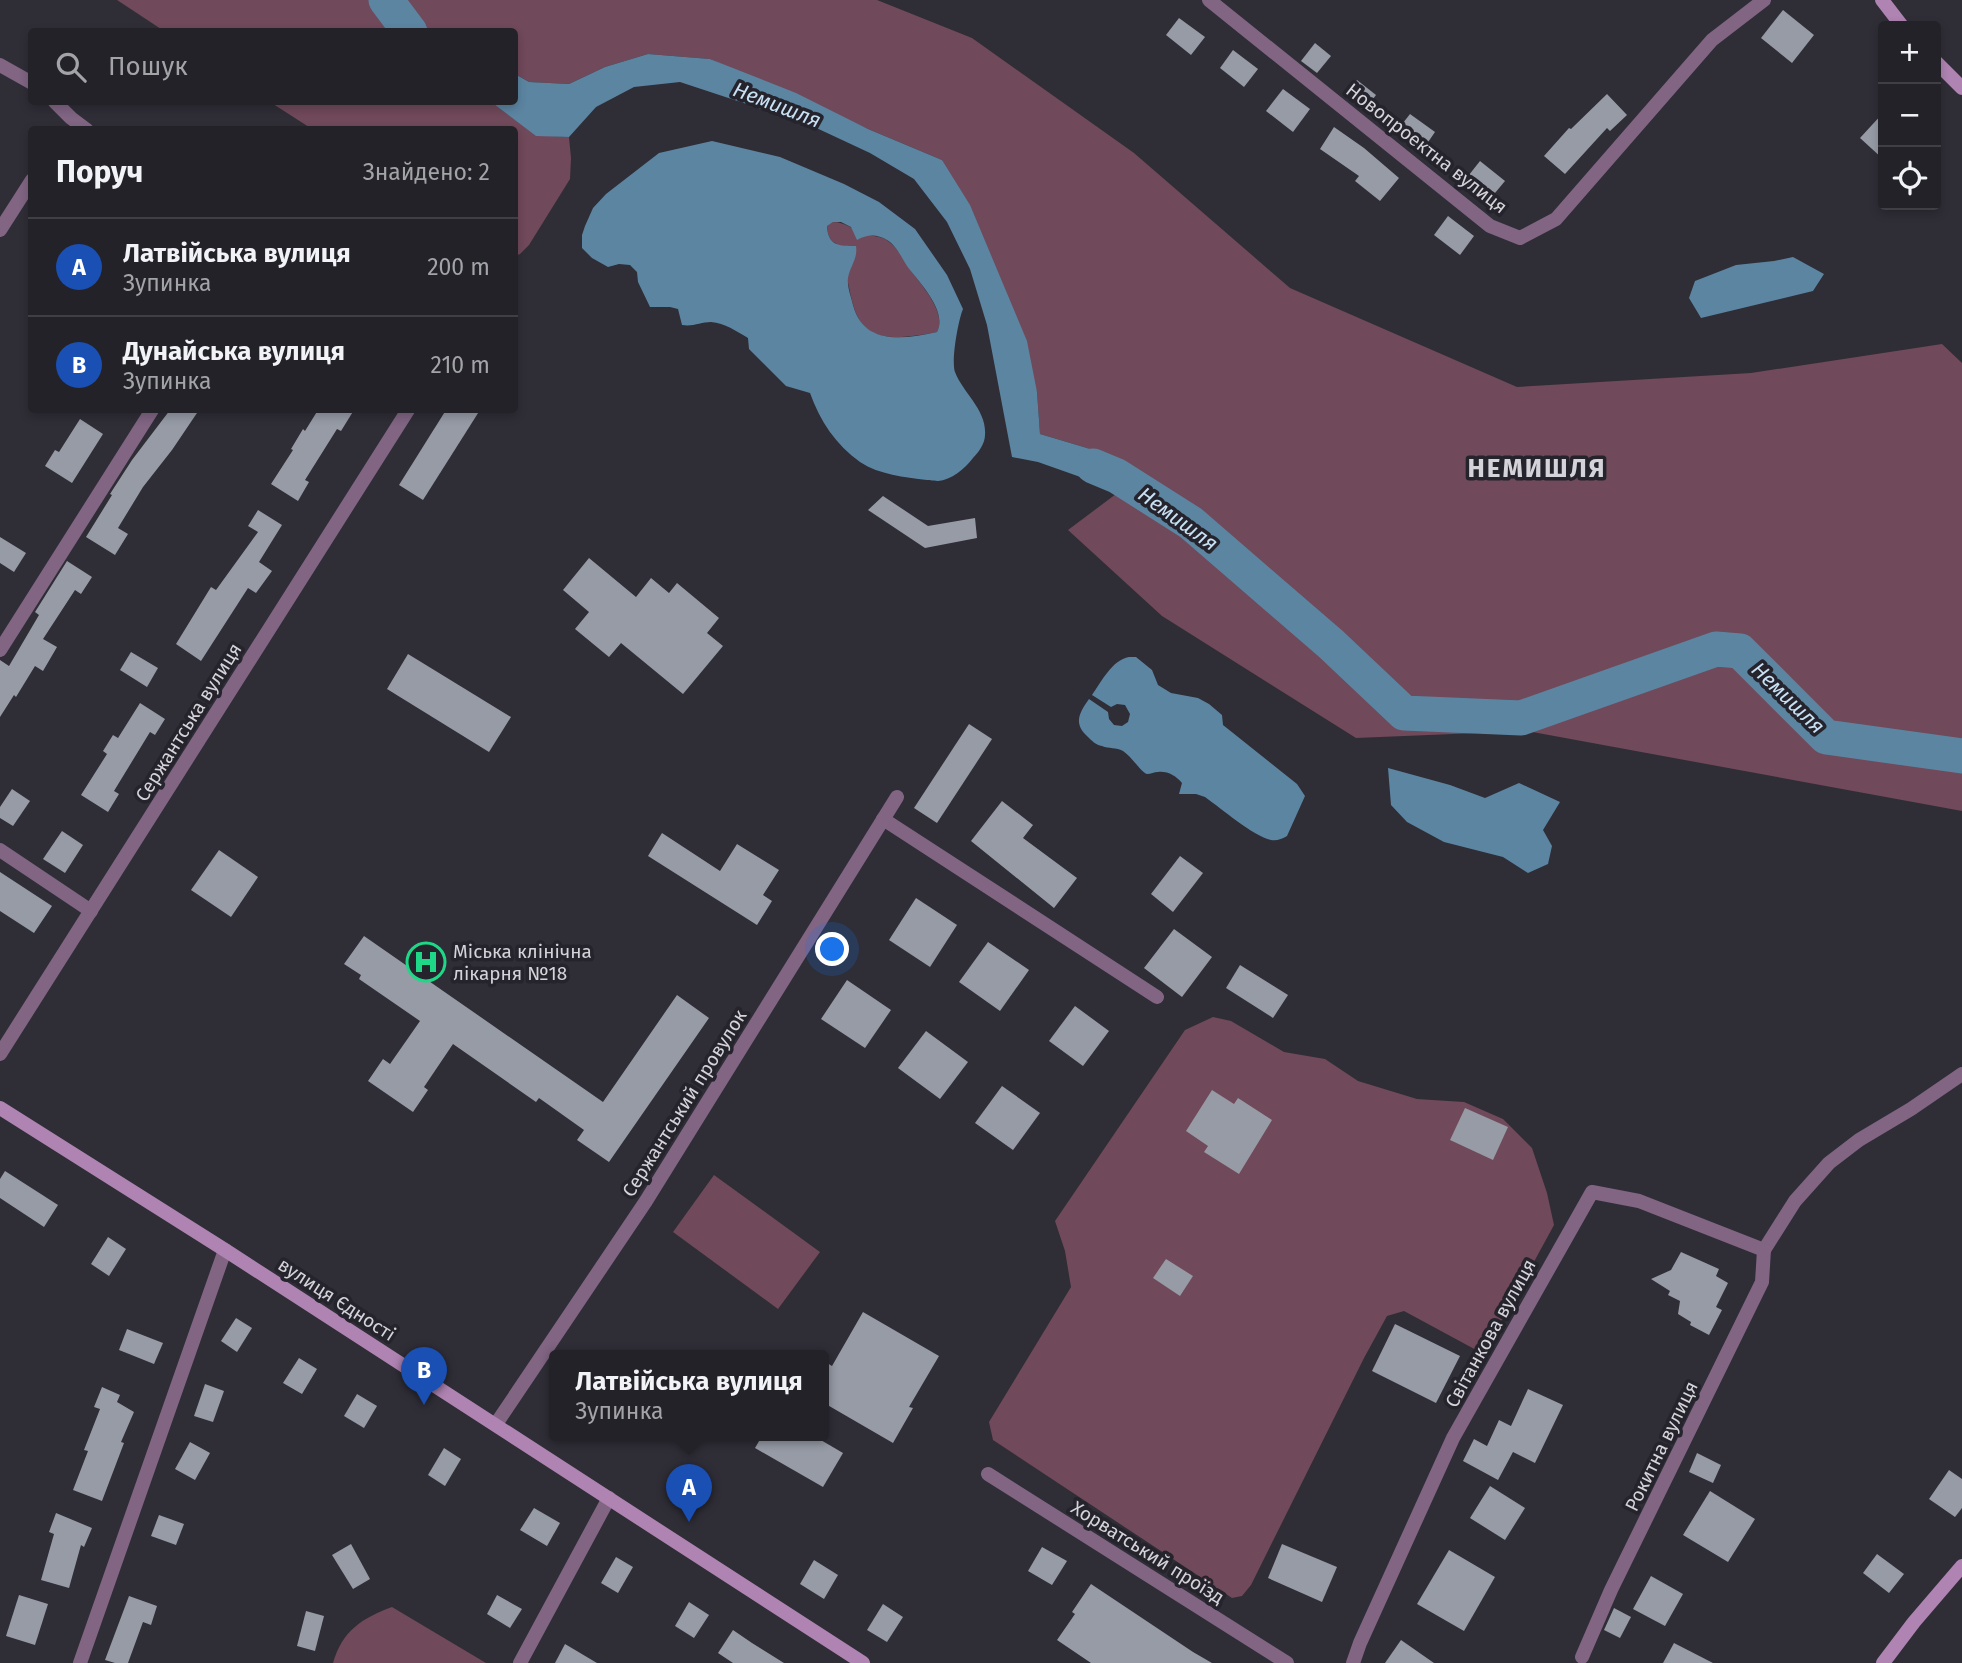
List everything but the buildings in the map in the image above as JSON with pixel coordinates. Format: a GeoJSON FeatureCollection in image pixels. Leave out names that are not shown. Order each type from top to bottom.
{"type":"FeatureCollection","features":[{"type":"Feature","properties":{"kind":"main road"},"geometry":{"type":"LineString","coordinates":[[1882,0],[1898,21]]}},
{"type":"Feature","properties":{"kind":"main road"},"geometry":{"type":"LineString","coordinates":[[1941,67],[1962,88]]}},
{"type":"Feature","properties":{"kind":"main road","name":"вулиця Єдності"},"geometry":{"type":"LineString","coordinates":[[1,1112],[225,1250],[863,1663]]}},
{"type":"Feature","properties":{"kind":"main road"},"geometry":{"type":"LineString","coordinates":[[1883,1663],[1962,1566]]}},
{"type":"Feature","properties":{"kind":"street","name":"Новопроектна вулиця"},"geometry":{"type":"LineString","coordinates":[[1209,0],[1490,226],[1520,238],[1556,219],[1712,40],[1764,0]]}},
{"type":"Feature","properties":{"kind":"street"},"geometry":{"type":"LineString","coordinates":[[0,65],[28,81]]}},
{"type":"Feature","properties":{"kind":"street"},"geometry":{"type":"LineString","coordinates":[[57,105],[67,124]]}},
{"type":"Feature","properties":{"kind":"street"},"geometry":{"type":"LineString","coordinates":[[0,230],[28,186]]}},
{"type":"Feature","properties":{"kind":"street"},"geometry":{"type":"LineString","coordinates":[[0,650],[150,413]]}},
{"type":"Feature","properties":{"kind":"street","name":"Сержантська вулиця"},"geometry":{"type":"LineString","coordinates":[[0,1054],[406,413]]}},
{"type":"Feature","properties":{"kind":"street","name":"Сержантський провулок"},"geometry":{"type":"LineString","coordinates":[[496,1424],[646,1201],[897,797]]}},
{"type":"Feature","properties":{"kind":"street"},"geometry":{"type":"LineString","coordinates":[[883,819],[1157,997]]}},
{"type":"Feature","properties":{"kind":"street"},"geometry":{"type":"LineString","coordinates":[[0,850],[91,911]]}},
{"type":"Feature","properties":{"kind":"street"},"geometry":{"type":"LineString","coordinates":[[1764,1250],[1795,1201],[1829,1163],[1859,1140],[1962,1074]]}},
{"type":"Feature","properties":{"kind":"street","name":"Світанкова вулиця"},"geometry":{"type":"LineString","coordinates":[[1353,1663],[1453,1438],[1592,1192],[1639,1201],[1764,1250]]}},
{"type":"Feature","properties":{"kind":"street"},"geometry":{"type":"LineString","coordinates":[[80,1663],[225,1250]]}},
{"type":"Feature","properties":{"kind":"street","name":"Рокитна вулиця"},"geometry":{"type":"LineString","coordinates":[[1582,1657],[1617,1578],[1762,1282],[1764,1250]]}},
{"type":"Feature","properties":{"kind":"street","name":"Хорватський проїзд"},"geometry":{"type":"LineString","coordinates":[[988,1474],[1287,1663]]}},
{"type":"Feature","properties":{"kind":"street"},"geometry":{"type":"LineString","coordinates":[[520,1663],[609,1498]]}},
{"type":"Feature","properties":{"kind":"shaded area"},"geometry":{"type":"Polygon","coordinates":[[[117,0],[877,0],[972,38],[1134,153],[1290,288],[1517,387],[1751,373],[1942,344],[1962,363],[1962,811],[1527,731],[1356,738],[1162,616],[1068,530],[1120,491],[1144,485],[1087,448],[1040,434],[1037,392],[942,160],[710,59],[648,54],[605,67],[569,84],[529,82],[518,76],[518,28],[159,28],[117,0]]]}},
{"type":"Feature","properties":{"kind":"shaded area"},"geometry":{"type":"Polygon","coordinates":[[[275,105],[495,105],[536,135],[569,137],[570,179],[529,245],[518,255],[518,126],[307,126],[275,105]]]}},
{"type":"Feature","properties":{"kind":"shaded area"},"geometry":{"type":"Polygon","coordinates":[[[833,222],[882,238],[894,246],[936,307],[939,316],[937,332],[907,337],[886,336],[871,331],[861,322],[854,309],[840,246],[831,240],[829,235],[827,225],[833,222]]]}},
{"type":"Feature","properties":{"kind":"shaded area"},"geometry":{"type":"Polygon","coordinates":[[[1213,1017],[1231,1021],[1284,1052],[1325,1059],[1358,1081],[1417,1099],[1464,1102],[1503,1119],[1532,1148],[1554,1225],[1493,1337],[1478,1351],[1404,1311],[1387,1316],[1251,1585],[1242,1596],[1232,1598],[993,1440],[989,1422],[1071,1287],[1065,1251],[1055,1221],[1185,1030],[1213,1017]]]}},
{"type":"Feature","properties":{"kind":"shaded area"},"geometry":{"type":"Polygon","coordinates":[[[714,1175],[820,1252],[778,1309],[673,1232],[714,1175]]]}},
{"type":"Feature","properties":{"kind":"shaded area"},"geometry":{"type":"Polygon","coordinates":[[[392,1607],[486,1663],[333,1663],[342,1642],[355,1627],[392,1607]]]}},
{"type":"Feature","properties":{"kind":"water"},"geometry":{"type":"Polygon","coordinates":[[[648,54],[710,59],[796,93],[868,129],[942,160],[970,205],[1027,341],[1037,392],[1040,434],[1087,448],[1126,464],[1144,485],[1120,491],[1038,462],[1012,457],[987,325],[970,269],[947,222],[914,179],[870,153],[810,125],[680,82],[634,87],[596,107],[569,137],[536,136],[495,105],[518,105],[518,76],[529,82],[569,84],[605,67],[648,54]]]}},
{"type":"Feature","properties":{"kind":"water"},"geometry":{"type":"Polygon","coordinates":[[[712,141],[780,157],[879,202],[915,229],[947,275],[963,309],[954,367],[985,426],[984,441],[966,466],[953,476],[938,481],[892,475],[860,462],[836,440],[824,423],[810,393],[786,386],[749,349],[748,338],[716,323],[682,325],[678,309],[650,307],[638,282],[637,272],[630,265],[608,267],[592,258],[582,248],[582,235],[593,208],[606,194],[659,153],[712,141]],[[833,222],[827,226],[828,233],[836,244],[856,246],[848,285],[858,318],[866,328],[887,336],[899,337],[937,332],[939,315],[936,306],[894,245],[876,236],[857,240],[851,227],[841,222],[833,222]]]}},
{"type":"Feature","properties":{"kind":"water"},"geometry":{"type":"Polygon","coordinates":[[[1793,257],[1824,274],[1813,291],[1701,318],[1689,298],[1695,281],[1736,265],[1793,257]]]}},
{"type":"Feature","properties":{"kind":"water"},"geometry":{"type":"Polygon","coordinates":[[[1129,657],[1136,657],[1152,670],[1158,685],[1171,693],[1198,698],[1209,704],[1222,715],[1223,725],[1297,784],[1305,796],[1287,836],[1271,840],[1247,828],[1205,797],[1179,794],[1182,783],[1174,776],[1162,772],[1147,774],[1123,751],[1098,745],[1083,732],[1079,718],[1089,699],[1108,712],[1114,725],[1122,726],[1128,722],[1130,714],[1125,705],[1117,704],[1111,707],[1092,695],[1112,667],[1129,657]]]}},
{"type":"Feature","properties":{"kind":"water"},"geometry":{"type":"Polygon","coordinates":[[[1388,768],[1485,798],[1519,783],[1560,802],[1543,830],[1552,846],[1548,864],[1528,873],[1503,857],[1444,842],[1407,822],[1391,805],[1388,768]]]}},
{"type":"Feature","properties":{"kind":"waterway","name":"Немишля"},"geometry":{"type":"LineString","coordinates":[[386,0],[407,28]]}},
{"type":"Feature","properties":{"kind":"waterway","name":"Немишля"},"geometry":{"type":"LineString","coordinates":[[1093,466],[1117,476],[1191,523],[1331,644],[1404,713],[1521,718],[1716,649],[1740,651],[1826,737],[1962,756]]}},
{"type":"Feature","properties":{"kind":"place","name":"Міська клінічна лікарня №18"},"geometry":{"type":"Point","coordinates":[426,962]}},
{"type":"Feature","properties":{"kind":"place","name":"Дунайська вулиця"},"geometry":{"type":"Point","coordinates":[424,1405]}},
{"type":"Feature","properties":{"kind":"place","name":"Латвійська вулиця"},"geometry":{"type":"Point","coordinates":[689,1522]}},
{"type":"Feature","properties":{"kind":"district","name":"НЕМИШЛЯ"},"geometry":{"type":"Point","coordinates":[1537,468]}}]}
